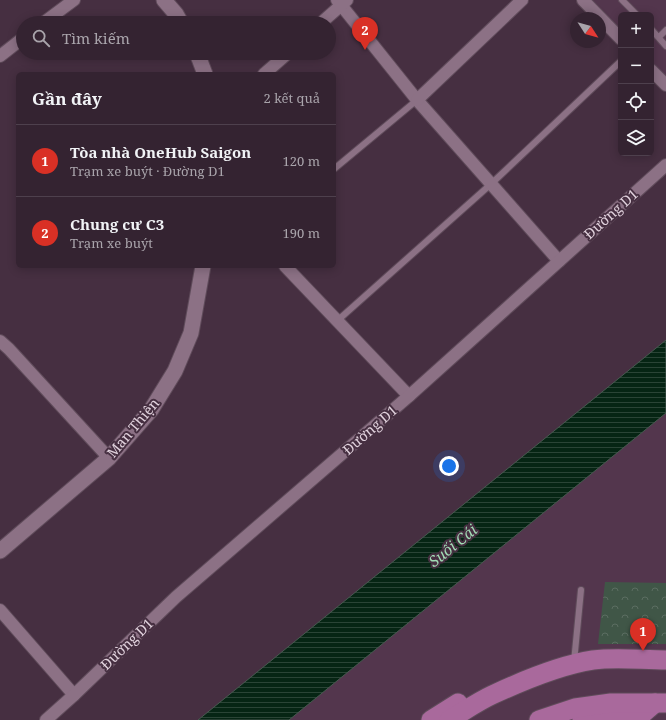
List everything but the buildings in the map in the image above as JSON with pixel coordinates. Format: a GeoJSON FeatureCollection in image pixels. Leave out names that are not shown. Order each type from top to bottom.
{"type":"FeatureCollection","features":[{"type":"Feature","properties":{"kind":"main road"},"geometry":{"type":"LineString","coordinates":[[449,720],[491,696],[549,671],[574,664],[593,660],[623,658],[666,660]]}},
{"type":"Feature","properties":{"kind":"main road"},"geometry":{"type":"LineString","coordinates":[[431,720],[490,684],[531,669],[549,671]]}},
{"type":"Feature","properties":{"kind":"main road"},"geometry":{"type":"LineString","coordinates":[[539,720],[575,708],[611,703],[661,703]]}},
{"type":"Feature","properties":{"kind":"main road"},"geometry":{"type":"LineString","coordinates":[[575,720],[640,716],[661,703]]}},
{"type":"Feature","properties":{"kind":"street"},"geometry":{"type":"LineString","coordinates":[[52,16],[74,0]]}},
{"type":"Feature","properties":{"kind":"street"},"geometry":{"type":"LineString","coordinates":[[164,0],[177,16]]}},
{"type":"Feature","properties":{"kind":"street"},"geometry":{"type":"LineString","coordinates":[[417,100],[522,0]]}},
{"type":"Feature","properties":{"kind":"street"},"geometry":{"type":"LineString","coordinates":[[583,0],[618,36]]}},
{"type":"Feature","properties":{"kind":"street"},"geometry":{"type":"LineString","coordinates":[[328,16],[342,2],[417,100],[559,261]]}},
{"type":"Feature","properties":{"kind":"street"},"geometry":{"type":"LineString","coordinates":[[0,56],[16,43]]}},
{"type":"Feature","properties":{"kind":"street"},"geometry":{"type":"LineString","coordinates":[[200,60],[204,72]]}},
{"type":"Feature","properties":{"kind":"street"},"geometry":{"type":"LineString","coordinates":[[266,72],[280,60]]}},
{"type":"Feature","properties":{"kind":"street"},"geometry":{"type":"LineString","coordinates":[[654,73],[666,85]]}},
{"type":"Feature","properties":{"kind":"street","name":"Đường D1"},"geometry":{"type":"LineString","coordinates":[[46,720],[176,597],[409,396],[666,165]]}},
{"type":"Feature","properties":{"kind":"street","name":"Man Thiện"},"geometry":{"type":"LineString","coordinates":[[0,551],[109,458],[151,410],[175,371],[191,333],[203,268]]}},
{"type":"Feature","properties":{"kind":"street"},"geometry":{"type":"LineString","coordinates":[[287,268],[409,396]]}},
{"type":"Feature","properties":{"kind":"street"},"geometry":{"type":"LineString","coordinates":[[0,341],[109,458]]}},
{"type":"Feature","properties":{"kind":"street"},"geometry":{"type":"LineString","coordinates":[[0,610],[74,695]]}},
{"type":"Feature","properties":{"kind":"lane"},"geometry":{"type":"LineString","coordinates":[[622,0],[634,12]]}},
{"type":"Feature","properties":{"kind":"lane"},"geometry":{"type":"LineString","coordinates":[[659,37],[666,30]]}},
{"type":"Feature","properties":{"kind":"lane"},"geometry":{"type":"LineString","coordinates":[[654,32],[666,46]]}},
{"type":"Feature","properties":{"kind":"lane"},"geometry":{"type":"LineString","coordinates":[[337,321],[491,184],[618,64]]}},
{"type":"Feature","properties":{"kind":"lane"},"geometry":{"type":"LineString","coordinates":[[336,167],[417,100]]}},
{"type":"Feature","properties":{"kind":"lane"},"geometry":{"type":"LineString","coordinates":[[574,664],[581,590]]}},
{"type":"Feature","properties":{"kind":"shaded area"},"geometry":{"type":"Polygon","coordinates":[[[589,0],[666,0],[666,90],[654,76],[654,12],[618,12],[618,34],[606,20],[606,12],[599,12],[589,0]]]}},
{"type":"Feature","properties":{"kind":"shaded area"},"geometry":{"type":"Polygon","coordinates":[[[666,413],[666,720],[289,720],[666,413]]]}},
{"type":"Feature","properties":{"kind":"green space"},"geometry":{"type":"Polygon","coordinates":[[[605,582],[666,583],[666,644],[598,644],[605,582]]]}},
{"type":"Feature","properties":{"kind":"water","name":"Suối Cái"},"geometry":{"type":"Polygon","coordinates":[[[666,340],[666,413],[289,720],[198,720],[666,340]]]}},
{"type":"Feature","properties":{"kind":"place","name":"Chung cư C3"},"geometry":{"type":"Point","coordinates":[365,50]}},
{"type":"Feature","properties":{"kind":"place","name":"Tòa nhà OneHub Saigon"},"geometry":{"type":"Point","coordinates":[643,651]}}]}
